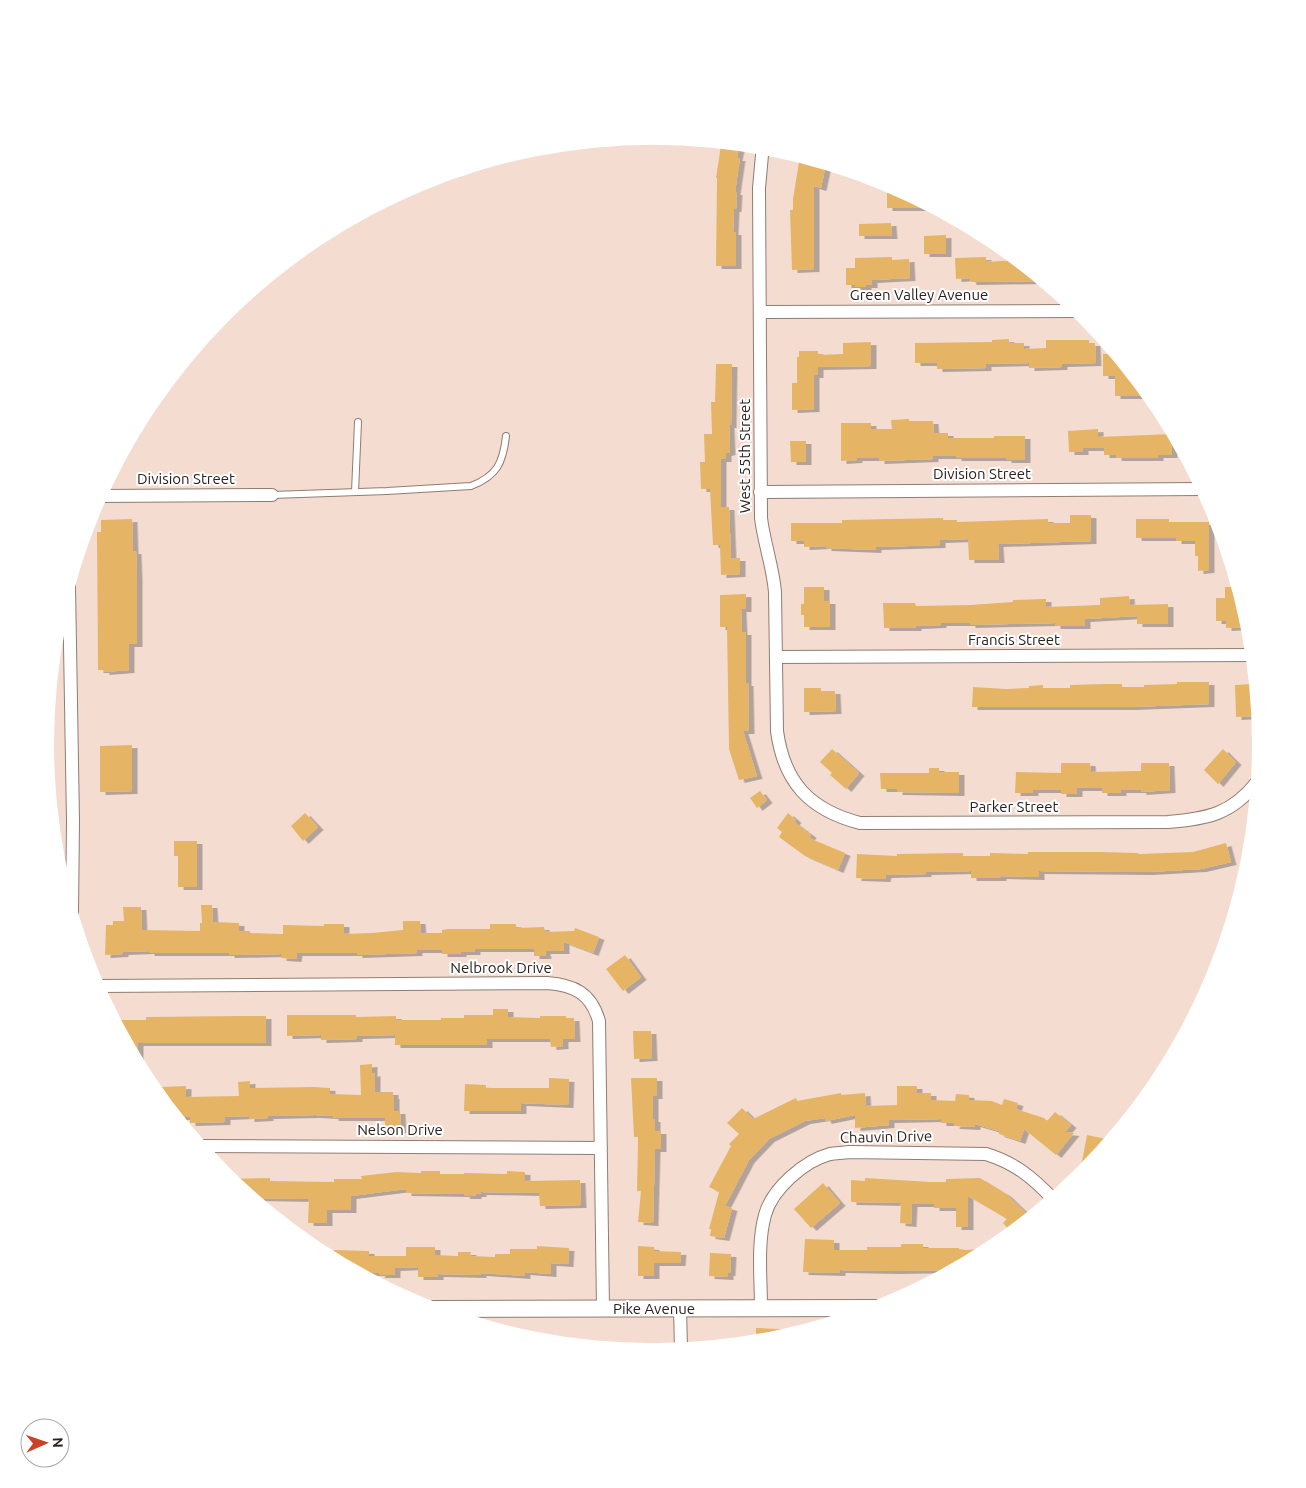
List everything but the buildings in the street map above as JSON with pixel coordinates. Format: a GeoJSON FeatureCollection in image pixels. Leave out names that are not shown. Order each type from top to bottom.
{"type":"FeatureCollection","features":[{"type":"Feature","properties":{"kind":"street","name":"West 55th Street"},"geometry":{"type":"LineString","coordinates":[[763,155],[759,188],[760,492],[763,532],[774,576],[777,731],[779,749],[784,764]]}},
{"type":"Feature","properties":{"kind":"street","name":"Green Valley Avenue"},"geometry":{"type":"LineString","coordinates":[[760,312],[1067,311]]}},
{"type":"Feature","properties":{"kind":"street","name":"Division Street"},"geometry":{"type":"LineString","coordinates":[[760,492],[1195,489]]}},
{"type":"Feature","properties":{"kind":"street","name":"Division Street"},"geometry":{"type":"LineString","coordinates":[[108,496],[272,495]]}},
{"type":"Feature","properties":{"kind":"street"},"geometry":{"type":"LineString","coordinates":[[69,608],[72,892]]}},
{"type":"Feature","properties":{"kind":"street","name":"Francis Street"},"geometry":{"type":"LineString","coordinates":[[776,658],[1245,655]]}},
{"type":"Feature","properties":{"kind":"street","name":"Parker Street"},"geometry":{"type":"LineString","coordinates":[[784,764],[803,793],[823,809],[841,818],[860,823],[875,824],[1168,822],[1197,820],[1227,809],[1250,789]]}},
{"type":"Feature","properties":{"kind":"street","name":"Nelbrook Drive"},"geometry":{"type":"LineString","coordinates":[[105,986],[547,983],[571,987],[587,998],[595,1010],[599,1021],[603,1309]]}},
{"type":"Feature","properties":{"kind":"street","name":"Nelson Drive"},"geometry":{"type":"LineString","coordinates":[[209,1146],[600,1148]]}},
{"type":"Feature","properties":{"kind":"street","name":"Chauvin Drive"},"geometry":{"type":"LineString","coordinates":[[761,1308],[761,1240],[765,1213],[775,1195],[800,1168],[830,1154],[849,1152],[986,1154],[1004,1159],[1020,1168],[1049,1194]]}},
{"type":"Feature","properties":{"kind":"street"},"geometry":{"type":"LineString","coordinates":[[680,1308],[681,1342]]}},
{"type":"Feature","properties":{"kind":"street","name":"Pike Avenue"},"geometry":{"type":"LineString","coordinates":[[454,1309],[854,1308]]}},
{"type":"Feature","properties":{"kind":"lane"},"geometry":{"type":"LineString","coordinates":[[355,492],[358,422]]}},
{"type":"Feature","properties":{"kind":"lane"},"geometry":{"type":"LineString","coordinates":[[272,495],[471,486],[494,473],[500,465],[504,454],[506,436]]}}]}
